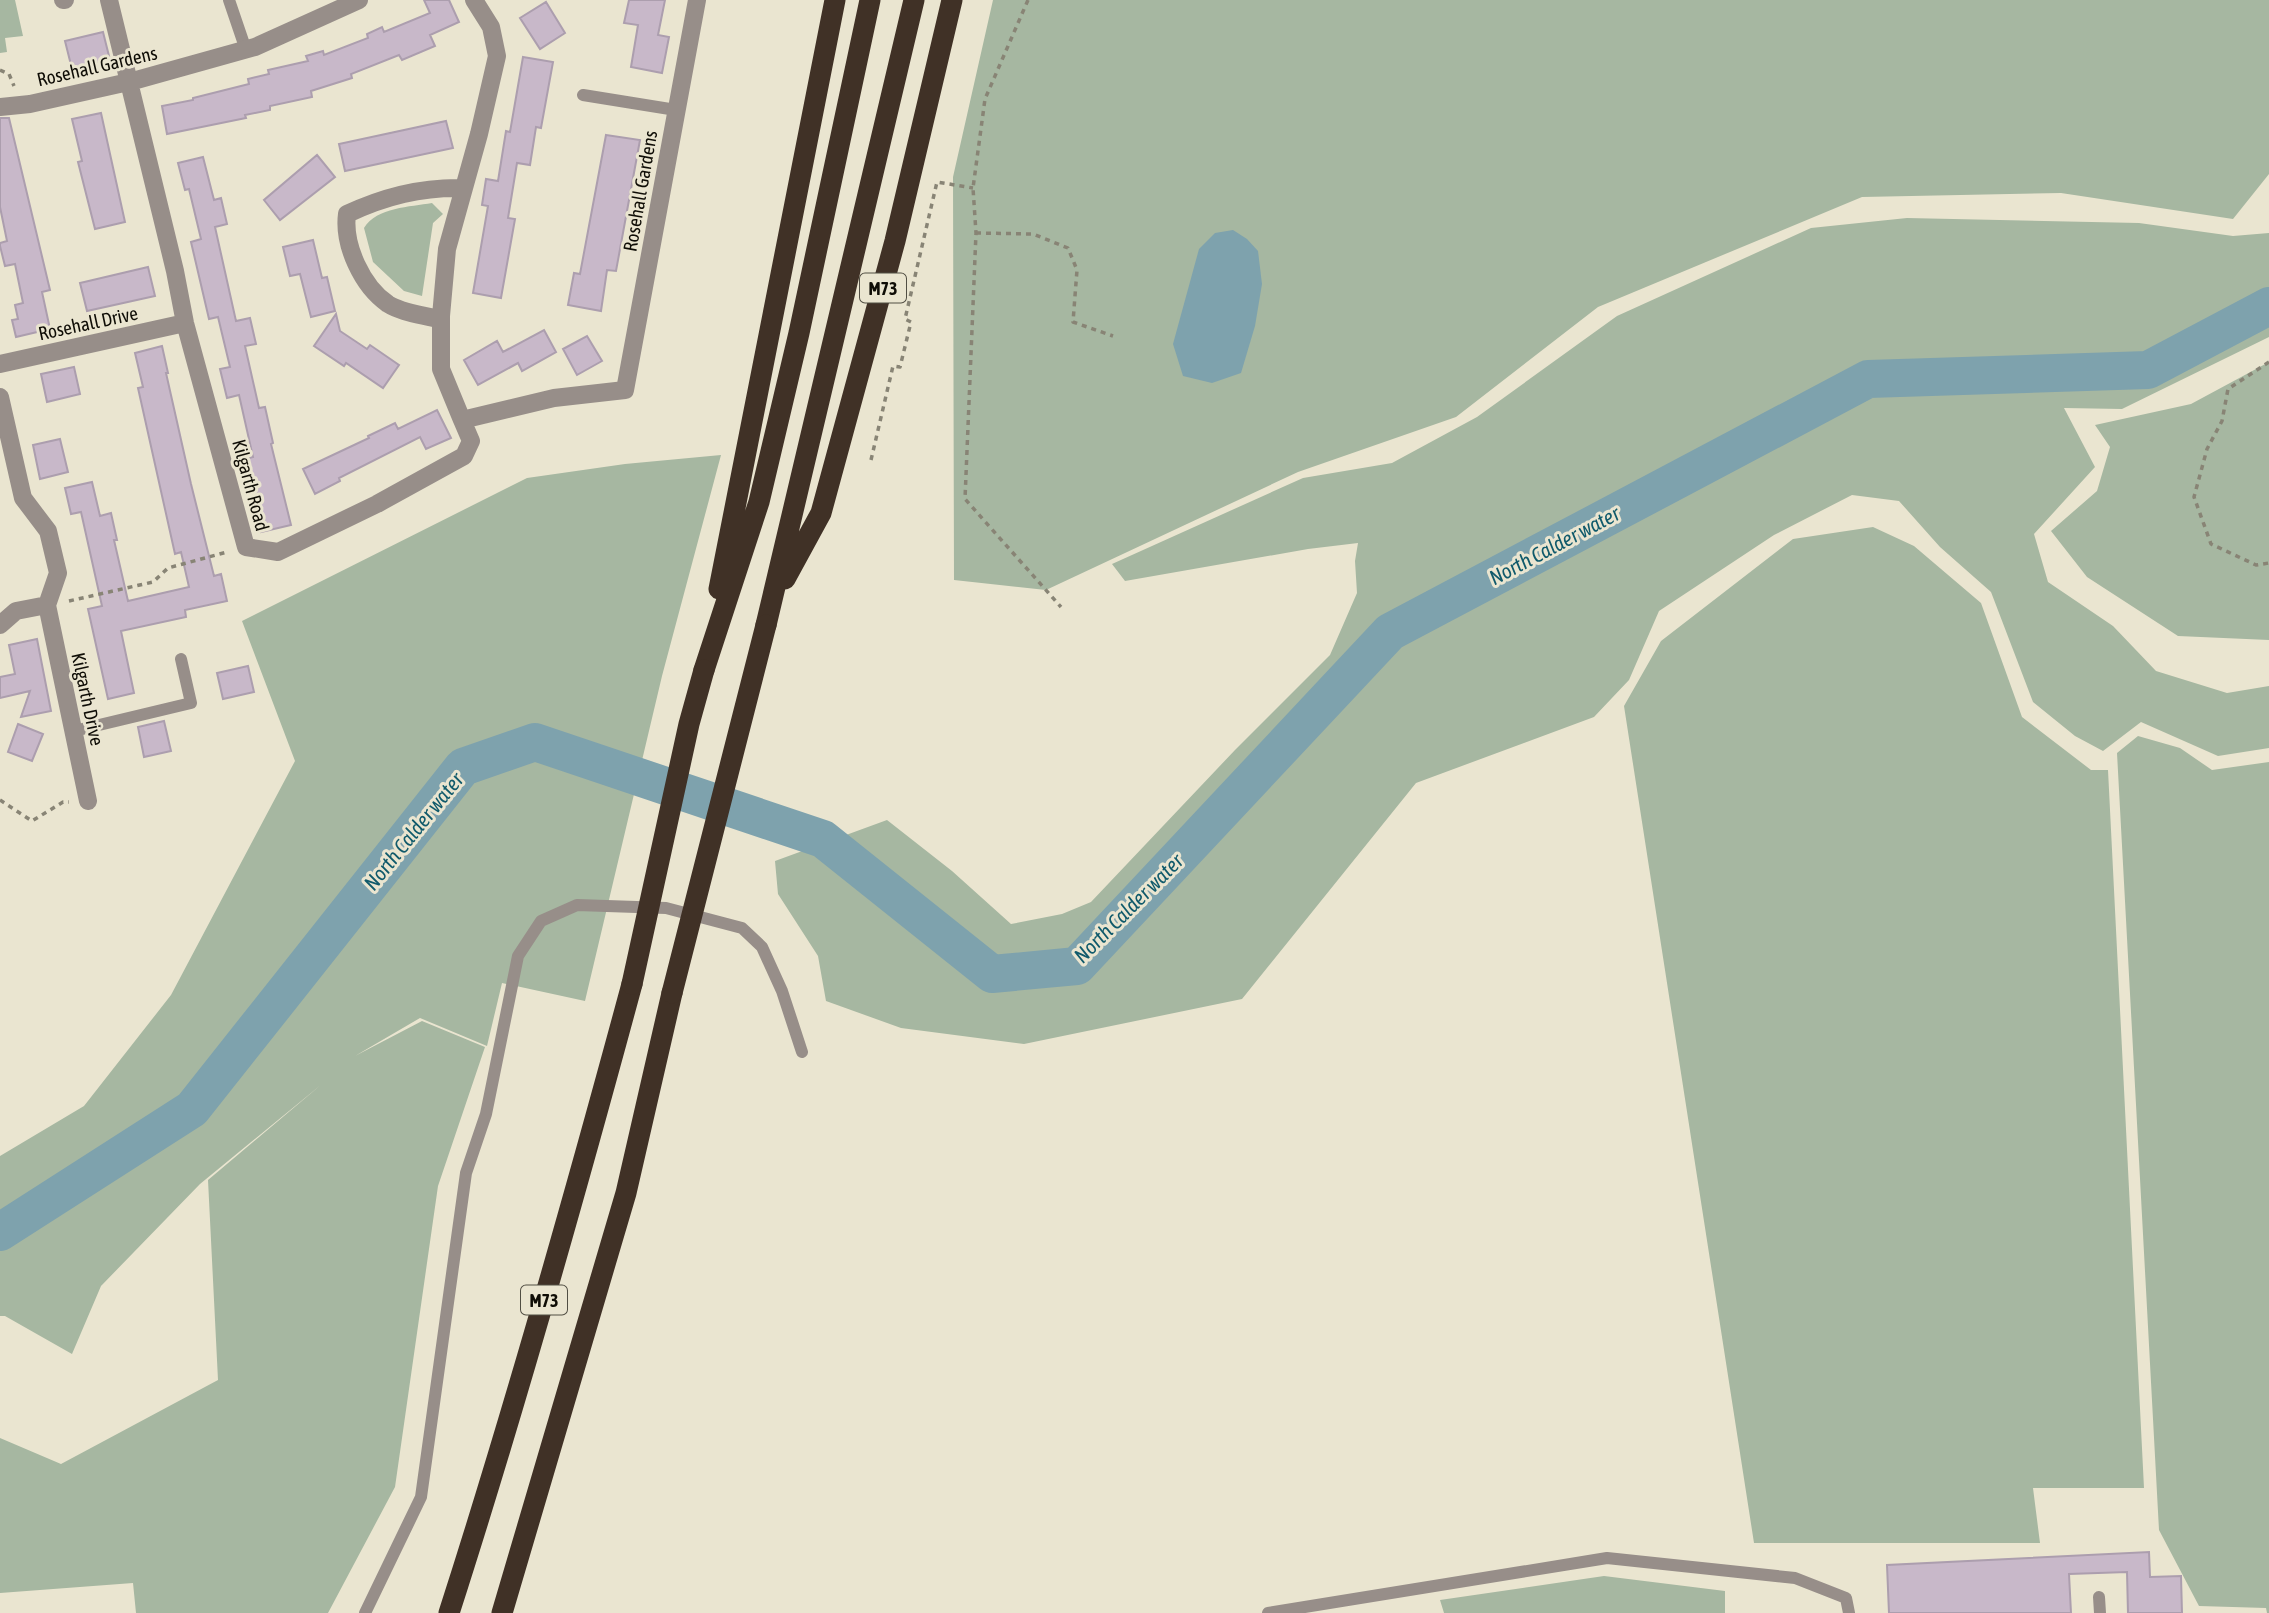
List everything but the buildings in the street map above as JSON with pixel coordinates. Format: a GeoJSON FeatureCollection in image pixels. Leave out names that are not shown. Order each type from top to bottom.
{"type":"FeatureCollection","features":[{"type":"Feature","properties":{"kind":"highway"},"geometry":{"type":"LineString","coordinates":[[731,562],[835,0]]}},
{"type":"Feature","properties":{"kind":"highway"},"geometry":{"type":"LineString","coordinates":[[853,82],[864,0]]}},
{"type":"Feature","properties":{"kind":"highway"},"geometry":{"type":"LineString","coordinates":[[731,562],[759,502],[799,333],[870,0]]}},
{"type":"Feature","properties":{"kind":"highway","name":"M73"},"geometry":{"type":"LineString","coordinates":[[502,1613],[626,1193],[672,993],[774,599],[786,568],[914,0]]}},
{"type":"Feature","properties":{"kind":"highway","name":"M73"},"geometry":{"type":"LineString","coordinates":[[786,568],[821,513],[895,241],[952,0]]}},
{"type":"Feature","properties":{"kind":"highway","name":"M73"},"geometry":{"type":"LineString","coordinates":[[449,1613],[520,1385],[590,1141],[632,984],[689,724],[731,562]]}},
{"type":"Feature","properties":{"kind":"street","name":"Kilgarth Road"},"geometry":{"type":"LineString","coordinates":[[109,0],[175,271],[185,323],[246,547],[278,552],[377,505],[464,456],[471,441],[441,369],[441,320],[447,248],[497,57],[491,27],[474,0]]}},
{"type":"Feature","properties":{"kind":"street","name":"Rosehall Gardens"},"geometry":{"type":"LineString","coordinates":[[0,107],[30,104],[129,82],[246,50],[359,0]]}},
{"type":"Feature","properties":{"kind":"street","name":"Rosehall Gardens"},"geometry":{"type":"LineString","coordinates":[[462,420],[554,398],[625,390],[697,0]]}},
{"type":"Feature","properties":{"kind":"street"},"geometry":{"type":"LineString","coordinates":[[441,320],[390,306],[369,287],[355,260],[345,228],[347,214],[372,202],[414,190],[463,188]]}},
{"type":"Feature","properties":{"kind":"street","name":"Rosehall Drive"},"geometry":{"type":"LineString","coordinates":[[0,364],[185,323]]}},
{"type":"Feature","properties":{"kind":"street","name":"Kilgarth Drive"},"geometry":{"type":"LineString","coordinates":[[0,397],[23,498],[48,531],[58,573],[49,602],[89,801]]}},
{"type":"Feature","properties":{"kind":"street"},"geometry":{"type":"LineString","coordinates":[[0,625],[16,611],[49,602]]}},
{"type":"Feature","properties":{"kind":"lane"},"geometry":{"type":"LineString","coordinates":[[229,0],[246,50]]}},
{"type":"Feature","properties":{"kind":"lane"},"geometry":{"type":"LineString","coordinates":[[583,95],[676,110]]}},
{"type":"Feature","properties":{"kind":"lane"},"geometry":{"type":"LineString","coordinates":[[74,731],[191,703],[181,659]]}},
{"type":"Feature","properties":{"kind":"lane"},"geometry":{"type":"LineString","coordinates":[[365,1613],[421,1497],[466,1173],[486,1114],[518,956],[541,921],[577,905],[640,907],[666,908],[742,928],[762,947],[782,991],[802,1052]]}},
{"type":"Feature","properties":{"kind":"lane"},"geometry":{"type":"LineString","coordinates":[[1268,1613],[1606,1558],[1795,1578],[1846,1598],[1849,1613]]}},
{"type":"Feature","properties":{"kind":"lane"},"geometry":{"type":"LineString","coordinates":[[2099,1597],[2100,1613]]}},
{"type":"Feature","properties":{"kind":"path"},"geometry":{"type":"LineString","coordinates":[[1028,0],[985,99],[973,188],[976,233],[965,499],[1060,607]]}},
{"type":"Feature","properties":{"kind":"path"},"geometry":{"type":"LineString","coordinates":[[871,460],[893,366],[900,368],[911,322],[905,319],[937,182],[973,188]]}},
{"type":"Feature","properties":{"kind":"path"},"geometry":{"type":"LineString","coordinates":[[976,233],[1033,233],[1068,248],[1076,270],[1073,322],[1113,335]]}},
{"type":"Feature","properties":{"kind":"path"},"geometry":{"type":"LineString","coordinates":[[2269,362],[2228,389],[2222,421],[2207,449],[2194,498],[2211,544],[2256,565],[2269,563]]}},
{"type":"Feature","properties":{"kind":"path"},"geometry":{"type":"LineString","coordinates":[[49,602],[68,601],[153,582],[168,568],[246,547]]}},
{"type":"Feature","properties":{"kind":"path"},"geometry":{"type":"LineString","coordinates":[[0,800],[32,821],[63,802],[89,801]]}},
{"type":"Feature","properties":{"kind":"green space"},"geometry":{"type":"Polygon","coordinates":[[[0,0],[15,0],[23,36],[5,38],[7,52],[0,53],[0,0]]]}},
{"type":"Feature","properties":{"kind":"green space"},"geometry":{"type":"Polygon","coordinates":[[[993,0],[2269,0],[2269,174],[2233,219],[2061,193],[1862,197],[1598,307],[1456,417],[1298,472],[1046,590],[954,580],[953,177],[993,0]]]}},
{"type":"Feature","properties":{"kind":"green space"},"geometry":{"type":"Polygon","coordinates":[[[432,203],[443,214],[433,223],[422,296],[404,291],[373,262],[364,228],[385,212],[432,203]]]}},
{"type":"Feature","properties":{"kind":"green space"},"geometry":{"type":"Polygon","coordinates":[[[1907,218],[2139,223],[2233,236],[2269,233],[2269,337],[2122,409],[2064,408],[2095,467],[2034,534],[2048,582],[2113,626],[2156,671],[2227,693],[2269,686],[2269,748],[2218,756],[2141,722],[2103,751],[2075,736],[2033,702],[1991,592],[1940,547],[1899,501],[1852,495],[1774,535],[1659,611],[1629,680],[1594,717],[1416,783],[1242,999],[1024,1044],[901,1028],[826,1001],[818,956],[778,894],[775,861],[887,820],[952,871],[1011,924],[1062,914],[1091,902],[1235,750],[1330,655],[1357,593],[1355,561],[1358,543],[1308,549],[1125,581],[1112,564],[1303,478],[1392,463],[1477,417],[1617,316],[1811,228],[1907,218]]]}},
{"type":"Feature","properties":{"kind":"green space"},"geometry":{"type":"Polygon","coordinates":[[[2269,362],[2269,640],[2178,636],[2087,577],[2051,531],[2097,491],[2110,447],[2095,425],[2191,404],[2269,362]]]}},
{"type":"Feature","properties":{"kind":"green space"},"geometry":{"type":"Polygon","coordinates":[[[721,455],[662,676],[585,1001],[502,983],[487,1046],[420,1018],[355,1056],[422,1021],[485,1047],[438,1186],[395,1487],[328,1613],[136,1613],[133,1583],[0,1593],[0,1438],[61,1464],[218,1380],[208,1180],[322,1084],[200,1184],[101,1286],[72,1354],[5,1316],[0,1316],[0,1156],[84,1106],[171,995],[295,761],[242,621],[527,478],[625,464],[721,455]]]}},
{"type":"Feature","properties":{"kind":"green space"},"geometry":{"type":"Polygon","coordinates":[[[1873,527],[1914,546],[1981,603],[2022,717],[2091,770],[2108,770],[2144,1488],[2033,1488],[2040,1543],[1754,1543],[1624,706],[1661,641],[1793,539],[1873,527]]]}},
{"type":"Feature","properties":{"kind":"green space"},"geometry":{"type":"Polygon","coordinates":[[[2138,736],[2180,748],[2212,770],[2269,762],[2269,1613],[2266,1608],[2199,1606],[2159,1530],[2117,753],[2138,736]]]}},
{"type":"Feature","properties":{"kind":"green space"},"geometry":{"type":"Polygon","coordinates":[[[1604,1576],[1725,1591],[1725,1613],[1444,1613],[1440,1600],[1604,1576]]]}},
{"type":"Feature","properties":{"kind":"water"},"geometry":{"type":"Polygon","coordinates":[[[1233,230],[1247,239],[1258,251],[1262,284],[1255,326],[1241,373],[1212,383],[1183,376],[1173,344],[1199,249],[1215,233],[1233,230]]]}},
{"type":"Feature","properties":{"kind":"waterway","name":"North Calder water"},"geometry":{"type":"LineString","coordinates":[[0,1232],[192,1109],[463,767],[535,742],[823,839],[992,974],[1077,966],[1390,632],[1868,379],[2148,370],[2269,306]]}}]}
